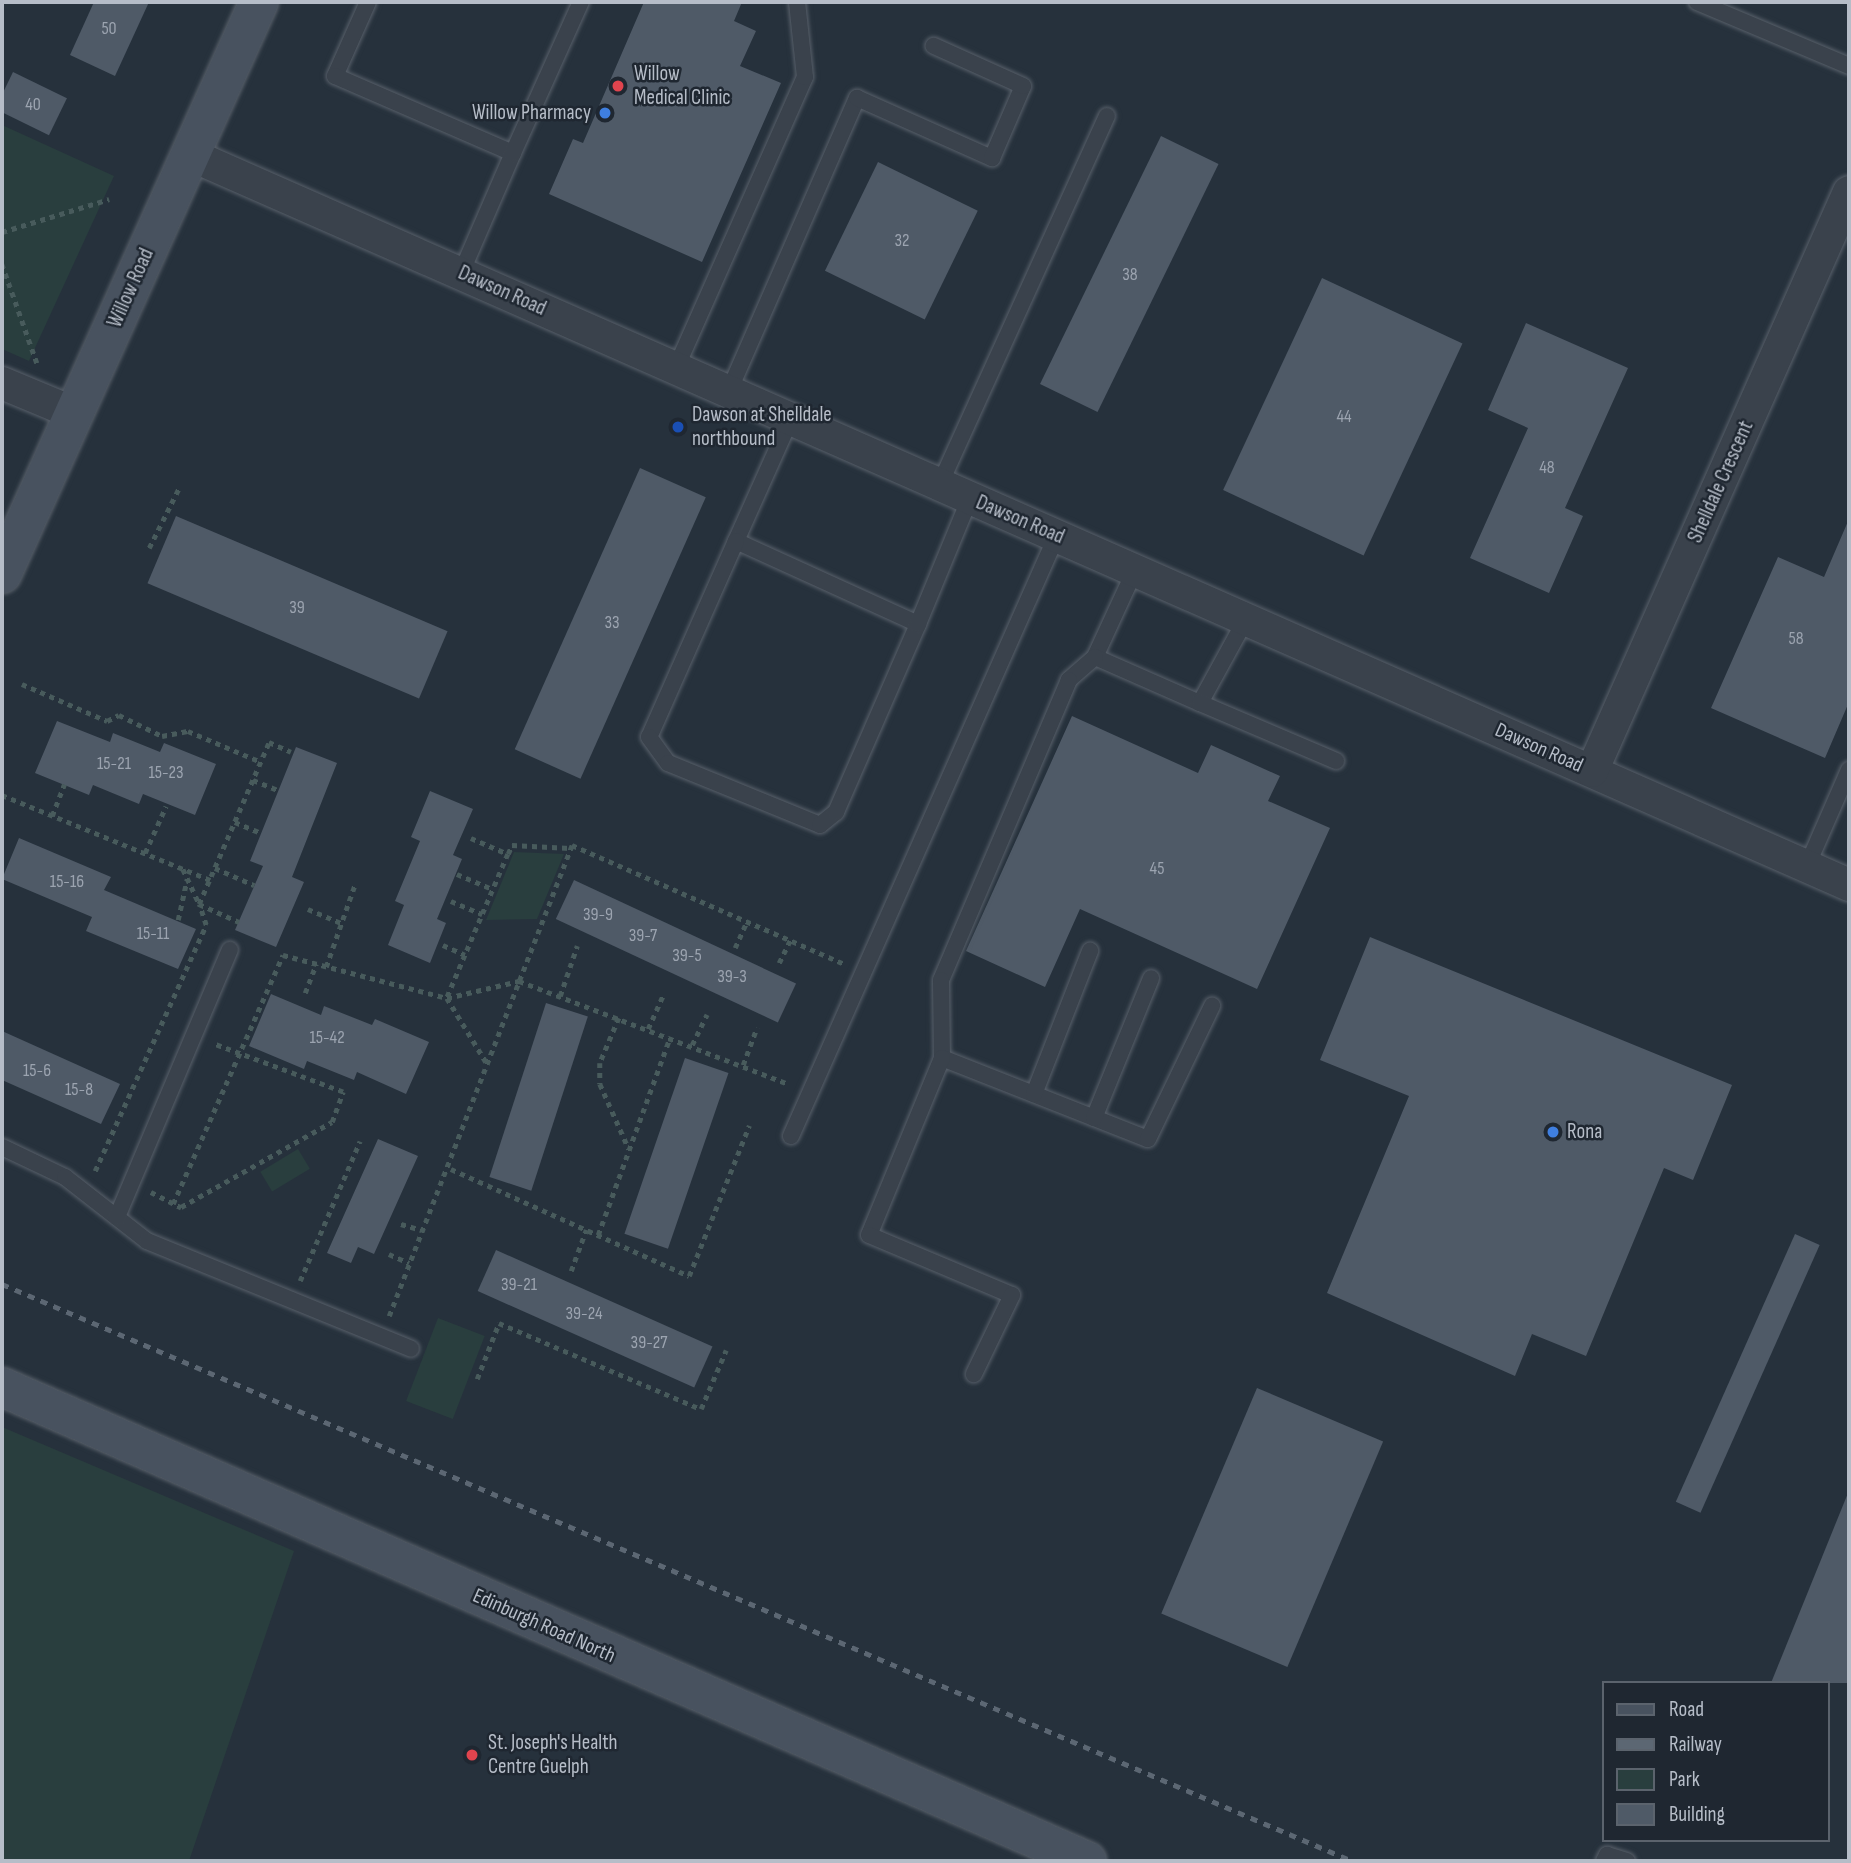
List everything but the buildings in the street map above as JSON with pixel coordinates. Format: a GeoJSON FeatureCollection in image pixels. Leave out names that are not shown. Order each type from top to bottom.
{"type":"FeatureCollection","features":[{"type":"Feature","properties":{"kind":"main road","name":"Willow Road"},"geometry":{"type":"LineString","coordinates":[[2,574],[259,2]]}},
{"type":"Feature","properties":{"kind":"main road","name":"Edinburgh Road North"},"geometry":{"type":"LineString","coordinates":[[2,1387],[1087,1861]]}},
{"type":"Feature","properties":{"kind":"street","name":"Dawson Road"},"geometry":{"type":"LineString","coordinates":[[191,155],[1849,885]]}},
{"type":"Feature","properties":{"kind":"street","name":"Shelldale Crescent"},"geometry":{"type":"LineString","coordinates":[[1592,771],[1849,192]]}},
{"type":"Feature","properties":{"kind":"street"},"geometry":{"type":"LineString","coordinates":[[2,383],[74,413]]}},
{"type":"Feature","properties":{"kind":"lane"},"geometry":{"type":"LineString","coordinates":[[368,2],[335,76],[513,153]]}},
{"type":"Feature","properties":{"kind":"lane"},"geometry":{"type":"LineString","coordinates":[[461,273],[581,2]]}},
{"type":"Feature","properties":{"kind":"lane"},"geometry":{"type":"LineString","coordinates":[[676,368],[805,77],[797,2]]}},
{"type":"Feature","properties":{"kind":"lane"},"geometry":{"type":"LineString","coordinates":[[1697,2],[1849,66]]}},
{"type":"Feature","properties":{"kind":"lane"},"geometry":{"type":"LineString","coordinates":[[729,391],[857,98],[992,158],[1023,86],[934,46]]}},
{"type":"Feature","properties":{"kind":"lane"},"geometry":{"type":"LineString","coordinates":[[940,484],[1107,116]]}},
{"type":"Feature","properties":{"kind":"lane"},"geometry":{"type":"LineString","coordinates":[[791,418],[649,737],[668,763],[820,825],[836,812],[970,498]]}},
{"type":"Feature","properties":{"kind":"lane"},"geometry":{"type":"LineString","coordinates":[[791,1136],[1057,535]]}},
{"type":"Feature","properties":{"kind":"lane"},"geometry":{"type":"LineString","coordinates":[[736,541],[918,624]]}},
{"type":"Feature","properties":{"kind":"lane"},"geometry":{"type":"LineString","coordinates":[[974,1374],[1012,1295],[869,1235],[942,1058],[941,980],[1069,680],[1095,657],[1135,570]]}},
{"type":"Feature","properties":{"kind":"lane"},"geometry":{"type":"LineString","coordinates":[[1200,703],[1246,619]]}},
{"type":"Feature","properties":{"kind":"lane"},"geometry":{"type":"LineString","coordinates":[[1095,657],[1336,761]]}},
{"type":"Feature","properties":{"kind":"lane"},"geometry":{"type":"LineString","coordinates":[[1807,866],[1849,770]]}},
{"type":"Feature","properties":{"kind":"lane"},"geometry":{"type":"LineString","coordinates":[[117,1217],[230,950]]}},
{"type":"Feature","properties":{"kind":"lane"},"geometry":{"type":"LineString","coordinates":[[1034,1094],[1090,951]]}},
{"type":"Feature","properties":{"kind":"lane"},"geometry":{"type":"LineString","coordinates":[[1094,1118],[1151,978]]}},
{"type":"Feature","properties":{"kind":"lane"},"geometry":{"type":"LineString","coordinates":[[942,1058],[1148,1139],[1212,1006]]}},
{"type":"Feature","properties":{"kind":"lane"},"geometry":{"type":"LineString","coordinates":[[2,1147],[86,1193],[147,1241],[411,1349]]}},
{"type":"Feature","properties":{"kind":"lane"},"geometry":{"type":"LineString","coordinates":[[1604,1861],[1607,1855],[1627,1861]]}},
{"type":"Feature","properties":{"kind":"path"},"geometry":{"type":"LineString","coordinates":[[2,232],[109,199]]}},
{"type":"Feature","properties":{"kind":"path"},"geometry":{"type":"LineString","coordinates":[[2,264],[37,363]]}},
{"type":"Feature","properties":{"kind":"path"},"geometry":{"type":"LineString","coordinates":[[149,548],[179,488]]}},
{"type":"Feature","properties":{"kind":"path"},"geometry":{"type":"LineString","coordinates":[[22,684],[107,721],[119,715],[162,736],[188,731],[261,762]]}},
{"type":"Feature","properties":{"kind":"path"},"geometry":{"type":"LineString","coordinates":[[199,904],[269,742],[291,752]]}},
{"type":"Feature","properties":{"kind":"path"},"geometry":{"type":"LineString","coordinates":[[253,780],[278,790]]}},
{"type":"Feature","properties":{"kind":"path"},"geometry":{"type":"LineString","coordinates":[[52,816],[64,784]]}},
{"type":"Feature","properties":{"kind":"path"},"geometry":{"type":"LineString","coordinates":[[2,795],[210,880]]}},
{"type":"Feature","properties":{"kind":"path"},"geometry":{"type":"LineString","coordinates":[[145,853],[166,806]]}},
{"type":"Feature","properties":{"kind":"path"},"geometry":{"type":"LineString","coordinates":[[235,822],[261,833]]}},
{"type":"Feature","properties":{"kind":"path"},"geometry":{"type":"LineString","coordinates":[[471,838],[508,854]]}},
{"type":"Feature","properties":{"kind":"path"},"geometry":{"type":"LineString","coordinates":[[447,998],[512,845],[570,848],[864,972]]}},
{"type":"Feature","properties":{"kind":"path"},"geometry":{"type":"LineString","coordinates":[[381,1336],[570,848]]}},
{"type":"Feature","properties":{"kind":"path"},"geometry":{"type":"LineString","coordinates":[[215,868],[254,885]]}},
{"type":"Feature","properties":{"kind":"path"},"geometry":{"type":"LineString","coordinates":[[86,1193],[206,925],[183,869]]}},
{"type":"Feature","properties":{"kind":"path"},"geometry":{"type":"LineString","coordinates":[[457,874],[493,889]]}},
{"type":"Feature","properties":{"kind":"path"},"geometry":{"type":"LineString","coordinates":[[178,920],[187,878]]}},
{"type":"Feature","properties":{"kind":"path"},"geometry":{"type":"LineString","coordinates":[[326,967],[355,884]]}},
{"type":"Feature","properties":{"kind":"path"},"geometry":{"type":"LineString","coordinates":[[451,901],[482,914]]}},
{"type":"Feature","properties":{"kind":"path"},"geometry":{"type":"LineString","coordinates":[[199,904],[239,922]]}},
{"type":"Feature","properties":{"kind":"path"},"geometry":{"type":"LineString","coordinates":[[308,909],[341,923]]}},
{"type":"Feature","properties":{"kind":"path"},"geometry":{"type":"LineString","coordinates":[[735,948],[747,921]]}},
{"type":"Feature","properties":{"kind":"path"},"geometry":{"type":"LineString","coordinates":[[779,963],[790,940]]}},
{"type":"Feature","properties":{"kind":"path"},"geometry":{"type":"LineString","coordinates":[[443,945],[465,955]]}},
{"type":"Feature","properties":{"kind":"path"},"geometry":{"type":"LineString","coordinates":[[560,996],[577,946]]}},
{"type":"Feature","properties":{"kind":"path"},"geometry":{"type":"LineString","coordinates":[[173,1204],[283,955],[447,998],[519,981],[810,1092]]}},
{"type":"Feature","properties":{"kind":"path"},"geometry":{"type":"LineString","coordinates":[[305,993],[316,964]]}},
{"type":"Feature","properties":{"kind":"path"},"geometry":{"type":"LineString","coordinates":[[648,1029],[664,993]]}},
{"type":"Feature","properties":{"kind":"path"},"geometry":{"type":"LineString","coordinates":[[447,998],[487,1063]]}},
{"type":"Feature","properties":{"kind":"path"},"geometry":{"type":"LineString","coordinates":[[692,1045],[706,1014]]}},
{"type":"Feature","properties":{"kind":"path"},"geometry":{"type":"LineString","coordinates":[[619,1018],[600,1063],[600,1084],[629,1150]]}},
{"type":"Feature","properties":{"kind":"path"},"geometry":{"type":"LineString","coordinates":[[743,1065],[757,1027]]}},
{"type":"Feature","properties":{"kind":"path"},"geometry":{"type":"LineString","coordinates":[[132,1181],[181,1207],[332,1122],[343,1092],[194,1036]]}},
{"type":"Feature","properties":{"kind":"path"},"geometry":{"type":"LineString","coordinates":[[598,1236],[670,1037]]}},
{"type":"Feature","properties":{"kind":"path"},"geometry":{"type":"LineString","coordinates":[[451,1169],[689,1276],[749,1126]]}},
{"type":"Feature","properties":{"kind":"path"},"geometry":{"type":"LineString","coordinates":[[291,1300],[360,1140]]}},
{"type":"Feature","properties":{"kind":"path"},"geometry":{"type":"LineString","coordinates":[[401,1224],[422,1230]]}},
{"type":"Feature","properties":{"kind":"path"},"geometry":{"type":"LineString","coordinates":[[571,1271],[586,1230]]}},
{"type":"Feature","properties":{"kind":"path"},"geometry":{"type":"LineString","coordinates":[[389,1254],[409,1263]]}},
{"type":"Feature","properties":{"kind":"path"},"geometry":{"type":"LineString","coordinates":[[477,1379],[499,1323],[701,1409],[726,1350]]}},
{"type":"Feature","properties":{"kind":"green space"},"geometry":{"type":"Polygon","coordinates":[[[2,125],[114,176],[29,361],[2,349],[2,125]]]}},
{"type":"Feature","properties":{"kind":"green space"},"geometry":{"type":"Polygon","coordinates":[[[514,852],[564,854],[537,919],[486,920],[514,852]]]}},
{"type":"Feature","properties":{"kind":"green space"},"geometry":{"type":"Polygon","coordinates":[[[298,1149],[310,1169],[272,1191],[260,1172],[298,1149]]]}},
{"type":"Feature","properties":{"kind":"green space"},"geometry":{"type":"Polygon","coordinates":[[[438,1318],[485,1336],[453,1419],[406,1401],[438,1318]]]}},
{"type":"Feature","properties":{"kind":"green space"},"geometry":{"type":"Polygon","coordinates":[[[2,1427],[294,1551],[189,1861],[2,1861],[2,1427]]]}},
{"type":"Feature","properties":{"kind":"railway"},"geometry":{"type":"LineString","coordinates":[[2,1284],[1352,1861]]}},
{"type":"Feature","properties":{"kind":"place","name":"Willow Medical Clinic"},"geometry":{"type":"Point","coordinates":[618,86]}},
{"type":"Feature","properties":{"kind":"place","name":"Willow Pharmacy"},"geometry":{"type":"Point","coordinates":[605,113]}},
{"type":"Feature","properties":{"kind":"place","name":"Dawson at Shelldale northbound"},"geometry":{"type":"Point","coordinates":[678,427]}},
{"type":"Feature","properties":{"kind":"place","name":"Rona"},"geometry":{"type":"Point","coordinates":[1553,1132]}},
{"type":"Feature","properties":{"kind":"place","name":"St. Joseph's Health Centre Guelph"},"geometry":{"type":"Point","coordinates":[472,1755]}}]}
